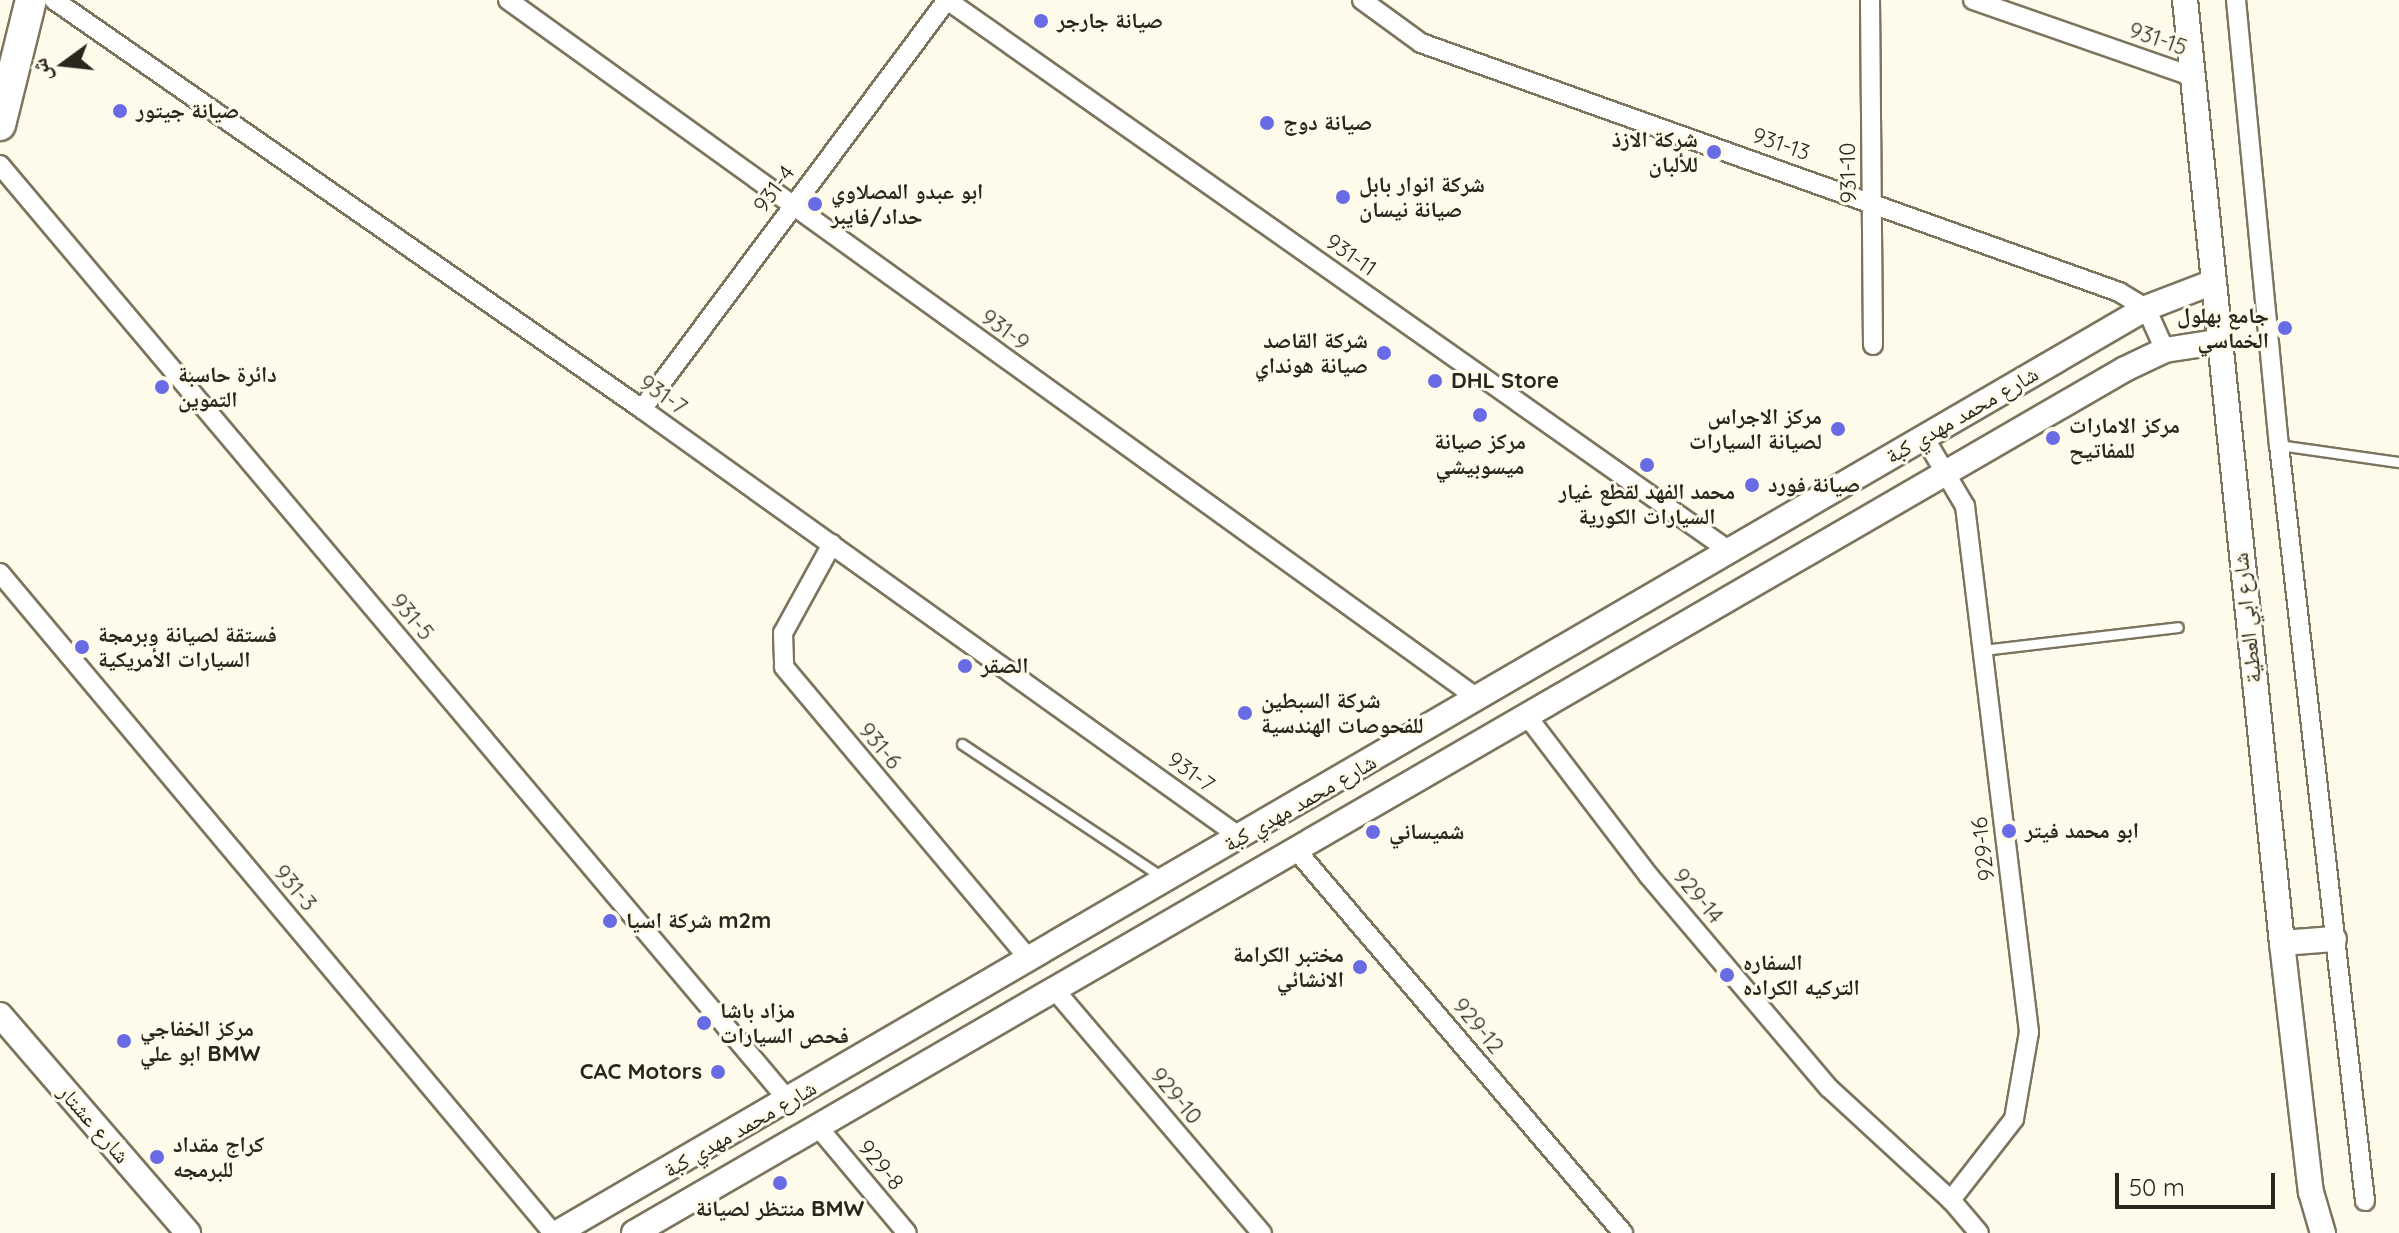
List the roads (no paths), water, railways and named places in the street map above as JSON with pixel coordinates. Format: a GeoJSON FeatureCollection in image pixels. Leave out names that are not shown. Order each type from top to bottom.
{"type":"FeatureCollection","features":[{"type":"Feature","properties":{"kind":"main road"},"geometry":{"type":"LineString","coordinates":[[0,125],[31,0]]}},
{"type":"Feature","properties":{"kind":"street","name":"931-7"},"geometry":{"type":"LineString","coordinates":[[54,0],[642,409],[1240,837]]}},
{"type":"Feature","properties":{"kind":"street","name":"931-9"},"geometry":{"type":"LineString","coordinates":[[508,0],[1476,697]]}},
{"type":"Feature","properties":{"kind":"street","name":"931-4"},"geometry":{"type":"LineString","coordinates":[[642,409],[791,205],[947,0]]}},
{"type":"Feature","properties":{"kind":"street","name":"931-11"},"geometry":{"type":"LineString","coordinates":[[947,0],[1728,550]]}},
{"type":"Feature","properties":{"kind":"street","name":"931-13"},"geometry":{"type":"LineString","coordinates":[[1362,0],[1421,43],[1873,201],[2119,292],[2146,308]]}},
{"type":"Feature","properties":{"kind":"street","name":"931-10"},"geometry":{"type":"LineString","coordinates":[[1870,0],[1873,345]]}},
{"type":"Feature","properties":{"kind":"street","name":"931-15"},"geometry":{"type":"LineString","coordinates":[[1973,0],[2191,76]]}},
{"type":"Feature","properties":{"kind":"street","name":"شارع ابي العطية"},"geometry":{"type":"LineString","coordinates":[[2185,0],[2217,342],[2282,943],[2311,1192],[2323,1233]]}},
{"type":"Feature","properties":{"kind":"street"},"geometry":{"type":"LineString","coordinates":[[2236,0],[2279,445],[2365,1201]]}},
{"type":"Feature","properties":{"kind":"street","name":"931-5"},"geometry":{"type":"LineString","coordinates":[[0,165],[788,1100]]}},
{"type":"Feature","properties":{"kind":"street","name":"شارع محمد مهدي كبة"},"geometry":{"type":"LineString","coordinates":[[555,1233],[645,1184],[1354,772],[1476,697],[2146,308],[2211,283]]}},
{"type":"Feature","properties":{"kind":"street"},"geometry":{"type":"LineString","coordinates":[[2146,308],[2165,350]]}},
{"type":"Feature","properties":{"kind":"street","name":"شارع محمد مهدي كبة"},"geometry":{"type":"LineString","coordinates":[[634,1233],[2165,350],[2217,342]]}},
{"type":"Feature","properties":{"kind":"street","name":"929-16"},"geometry":{"type":"LineString","coordinates":[[1924,437],[1965,506],[2029,1032],[2014,1119],[1951,1200]]}},
{"type":"Feature","properties":{"kind":"street","name":"931-6"},"geometry":{"type":"LineString","coordinates":[[832,544],[783,633],[784,667],[1029,959]]}},
{"type":"Feature","properties":{"kind":"street","name":"931-3"},"geometry":{"type":"LineString","coordinates":[[0,573],[555,1233]]}},
{"type":"Feature","properties":{"kind":"street","name":"929-14"},"geometry":{"type":"LineString","coordinates":[[1527,716],[1649,876],[1829,1088],[1951,1200],[1979,1233]]}},
{"type":"Feature","properties":{"kind":"street"},"geometry":{"type":"LineString","coordinates":[[1354,772],[1365,811]]}},
{"type":"Feature","properties":{"kind":"street","name":"929-12"},"geometry":{"type":"LineString","coordinates":[[1296,850],[1623,1233]]}},
{"type":"Feature","properties":{"kind":"street"},"geometry":{"type":"LineString","coordinates":[[2282,943],[2334,939]]}},
{"type":"Feature","properties":{"kind":"street","name":"929-10"},"geometry":{"type":"LineString","coordinates":[[1054,989],[1262,1233]]}},
{"type":"Feature","properties":{"kind":"street","name":"شارع عشتار"},"geometry":{"type":"LineString","coordinates":[[0,1015],[188,1233]]}},
{"type":"Feature","properties":{"kind":"street","name":"929-8"},"geometry":{"type":"LineString","coordinates":[[818,1127],[907,1233]]}},
{"type":"Feature","properties":{"kind":"street"},"geometry":{"type":"LineString","coordinates":[[645,1184],[665,1215]]}},
{"type":"Feature","properties":{"kind":"lane"},"geometry":{"type":"LineString","coordinates":[[2279,445],[2399,462]]}},
{"type":"Feature","properties":{"kind":"lane"},"geometry":{"type":"LineString","coordinates":[[1983,650],[2178,627]]}},
{"type":"Feature","properties":{"kind":"lane"},"geometry":{"type":"LineString","coordinates":[[962,744],[1167,880]]}},
{"type":"Feature","properties":{"kind":"place","name":"صيانة جارجر"},"geometry":{"type":"Point","coordinates":[1041,21]}},
{"type":"Feature","properties":{"kind":"place","name":"صيانة جيتور"},"geometry":{"type":"Point","coordinates":[120,111]}},
{"type":"Feature","properties":{"kind":"place","name":"صيانة دوج"},"geometry":{"type":"Point","coordinates":[1267,123]}},
{"type":"Feature","properties":{"kind":"place","name":"شركة الازذ للألبان"},"geometry":{"type":"Point","coordinates":[1714,152]}},
{"type":"Feature","properties":{"kind":"place","name":"شركة انوار بابل صيانة نيسان"},"geometry":{"type":"Point","coordinates":[1343,197]}},
{"type":"Feature","properties":{"kind":"place","name":"ابو عبدو المصلاوي حداد/فايبر"},"geometry":{"type":"Point","coordinates":[815,204]}},
{"type":"Feature","properties":{"kind":"place","name":"جامع بهلول الخماسي"},"geometry":{"type":"Point","coordinates":[2285,328]}},
{"type":"Feature","properties":{"kind":"place","name":"شركة القاصد صيانة هونداي"},"geometry":{"type":"Point","coordinates":[1384,353]}},
{"type":"Feature","properties":{"kind":"place","name":"DHL Store"},"geometry":{"type":"Point","coordinates":[1435,381]}},
{"type":"Feature","properties":{"kind":"place","name":"دائرة حاسبة التموين"},"geometry":{"type":"Point","coordinates":[162,387]}},
{"type":"Feature","properties":{"kind":"place","name":"مركز صيانة ميسوبيشي"},"geometry":{"type":"Point","coordinates":[1480,415]}},
{"type":"Feature","properties":{"kind":"place","name":"مركز الاجراس لصيانة السيارات"},"geometry":{"type":"Point","coordinates":[1838,429]}},
{"type":"Feature","properties":{"kind":"place","name":"مركز الامارات للمفاتيح"},"geometry":{"type":"Point","coordinates":[2053,438]}},
{"type":"Feature","properties":{"kind":"place","name":"محمد الفهد لقطع غيار السيارات الكورية"},"geometry":{"type":"Point","coordinates":[1647,465]}},
{"type":"Feature","properties":{"kind":"place","name":"صيانة فورد"},"geometry":{"type":"Point","coordinates":[1752,485]}},
{"type":"Feature","properties":{"kind":"place","name":"فستقة لصيانة وبرمجة السيارات الأمريكية"},"geometry":{"type":"Point","coordinates":[82,647]}},
{"type":"Feature","properties":{"kind":"place","name":"الصقر"},"geometry":{"type":"Point","coordinates":[965,666]}},
{"type":"Feature","properties":{"kind":"place","name":"شركة السبطين للفحوصات الهندسية"},"geometry":{"type":"Point","coordinates":[1245,713]}},
{"type":"Feature","properties":{"kind":"place","name":"ابو محمد فيتر"},"geometry":{"type":"Point","coordinates":[2009,831]}},
{"type":"Feature","properties":{"kind":"place","name":"شميساني"},"geometry":{"type":"Point","coordinates":[1373,832]}},
{"type":"Feature","properties":{"kind":"place","name":"شركة اسيا m2m"},"geometry":{"type":"Point","coordinates":[610,921]}},
{"type":"Feature","properties":{"kind":"place","name":"مختبر الكرامة الانشائي"},"geometry":{"type":"Point","coordinates":[1360,967]}},
{"type":"Feature","properties":{"kind":"place","name":"السفاره التركيه الكراده"},"geometry":{"type":"Point","coordinates":[1727,975]}},
{"type":"Feature","properties":{"kind":"place","name":"مزاد باشا فحص السيارات"},"geometry":{"type":"Point","coordinates":[704,1023]}},
{"type":"Feature","properties":{"kind":"place","name":"مركز الخفاجي ابو علي BMW"},"geometry":{"type":"Point","coordinates":[124,1041]}},
{"type":"Feature","properties":{"kind":"place","name":"CAC Motors"},"geometry":{"type":"Point","coordinates":[718,1072]}},
{"type":"Feature","properties":{"kind":"place","name":"كراج مقداد للبرمجه"},"geometry":{"type":"Point","coordinates":[157,1157]}},
{"type":"Feature","properties":{"kind":"place","name":"منتظر لصيانة BMW"},"geometry":{"type":"Point","coordinates":[780,1183]}}]}
